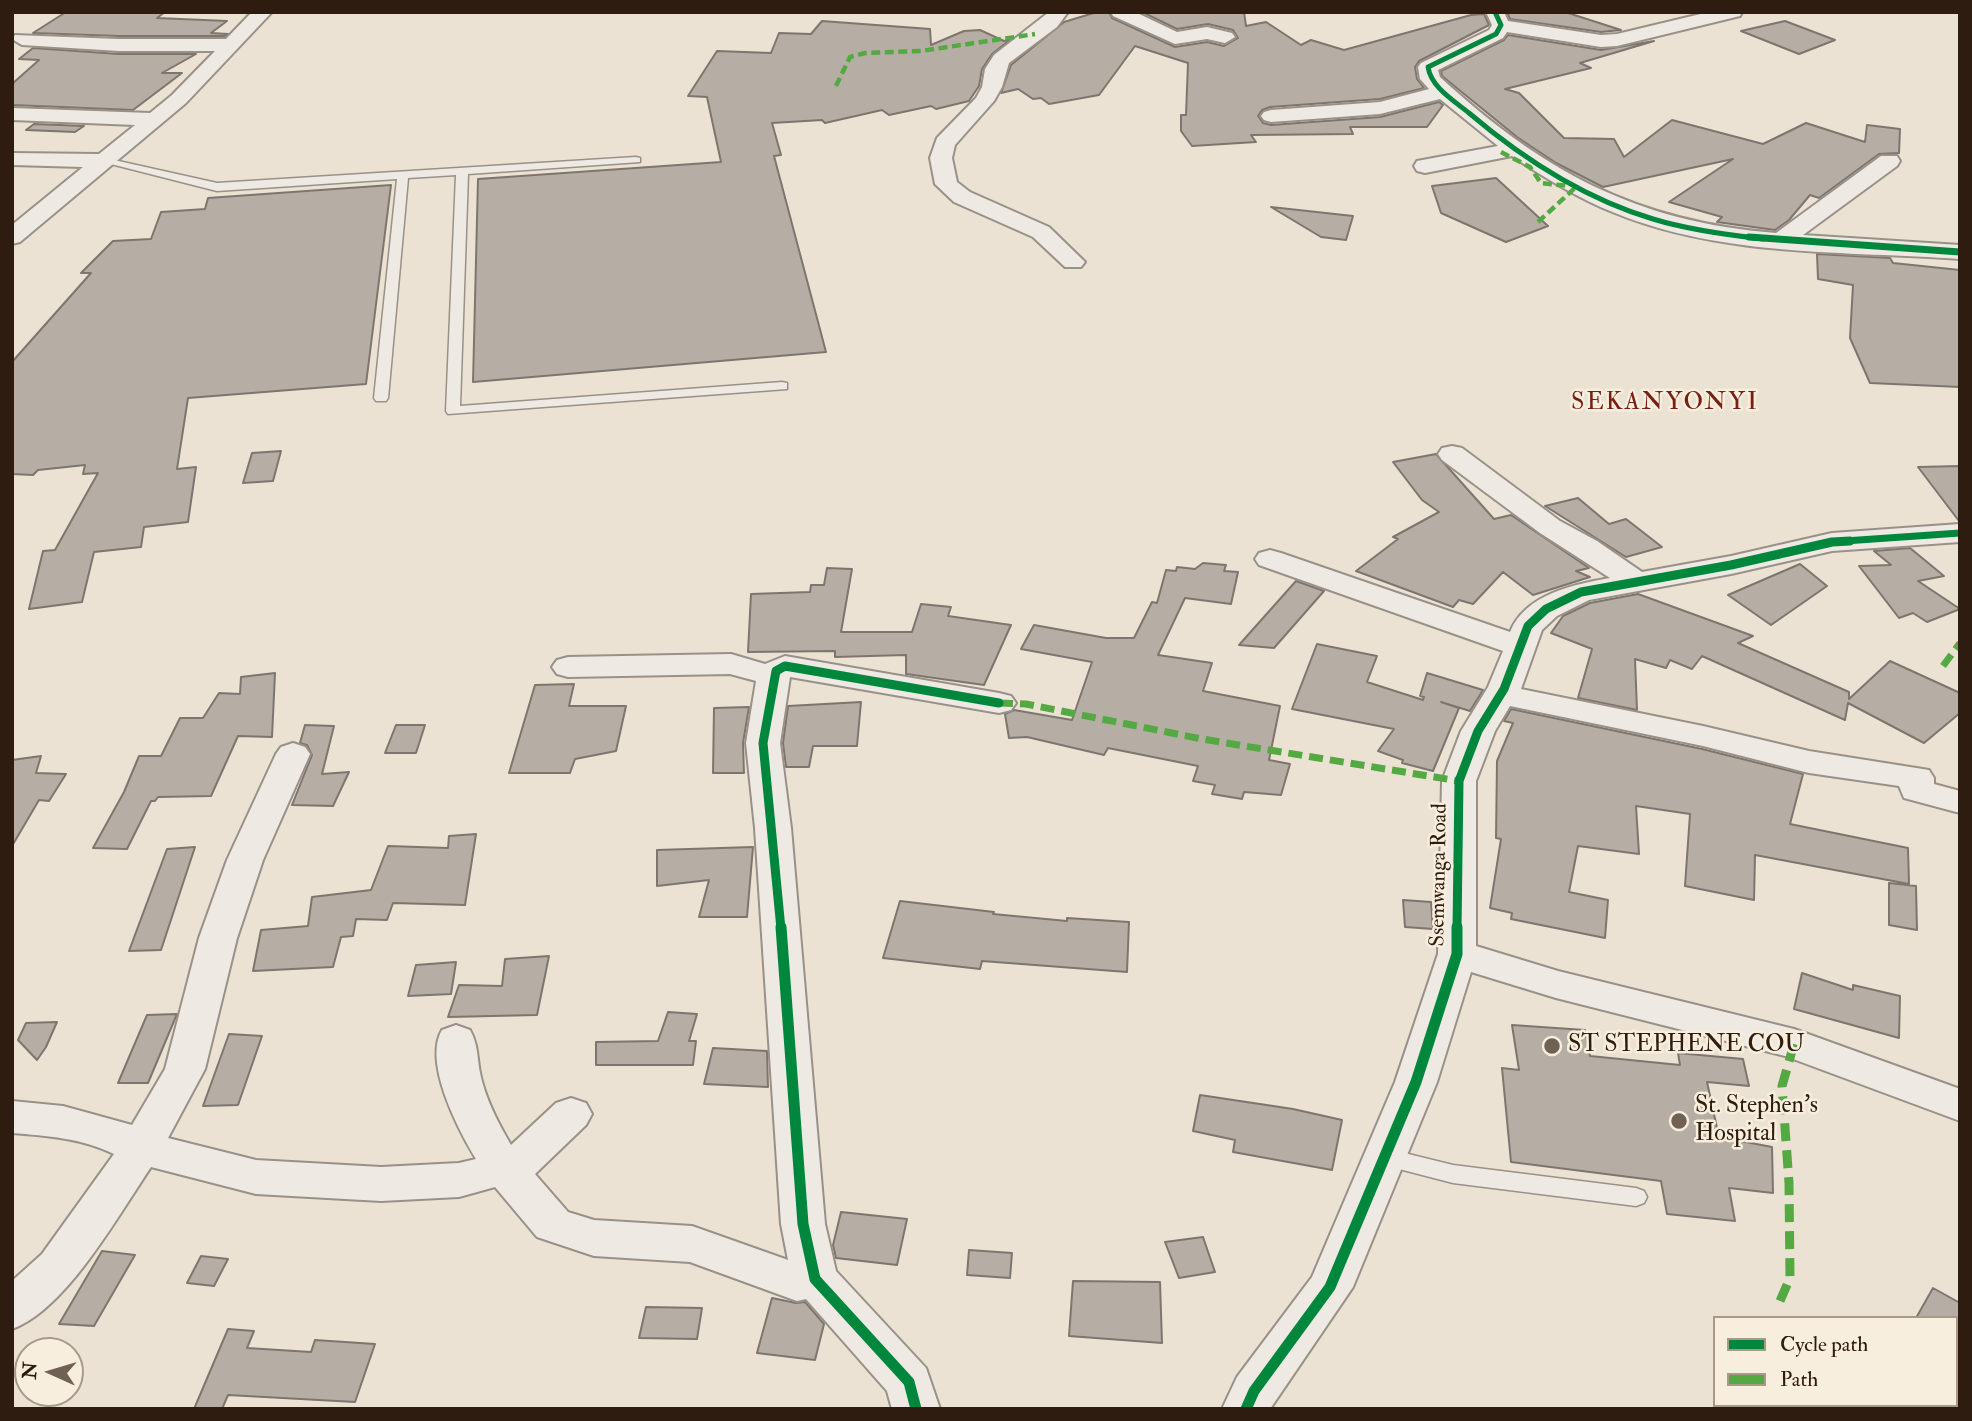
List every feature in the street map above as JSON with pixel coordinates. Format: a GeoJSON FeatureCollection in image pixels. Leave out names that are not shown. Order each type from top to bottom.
{"type":"FeatureCollection","features":[{"type":"Feature","properties":{"kind":"street"},"geometry":{"type":"LineString","coordinates":[[12,237],[179,99],[263,12]]}},
{"type":"Feature","properties":{"kind":"street"},"geometry":{"type":"LineString","coordinates":[[1059,12],[1050,23],[1001,59],[995,69],[992,87],[984,101],[945,143],[941,158],[946,184],[962,197],[1041,232],[1073,261]]}},
{"type":"Feature","properties":{"kind":"street"},"geometry":{"type":"LineString","coordinates":[[1120,12],[1175,38],[1207,33],[1225,37]]}},
{"type":"Feature","properties":{"kind":"street"},"geometry":{"type":"LineString","coordinates":[[1733,12],[1617,40],[1601,41],[1498,19],[1496,34],[1428,67],[1430,79],[1487,129],[1517,149],[1584,190],[1632,212],[1694,228],[1782,240],[1960,252]]}},
{"type":"Feature","properties":{"kind":"street"},"geometry":{"type":"LineString","coordinates":[[22,39],[129,45],[233,45]]}},
{"type":"Feature","properties":{"kind":"street"},"geometry":{"type":"LineString","coordinates":[[1271,116],[1380,108],[1443,92]]}},
{"type":"Feature","properties":{"kind":"street"},"geometry":{"type":"LineString","coordinates":[[12,114],[156,118]]}},
{"type":"Feature","properties":{"kind":"street"},"geometry":{"type":"LineString","coordinates":[[1425,166],[1517,149]]}},
{"type":"Feature","properties":{"kind":"street"},"geometry":{"type":"LineString","coordinates":[[12,159],[105,161]]}},
{"type":"Feature","properties":{"kind":"street"},"geometry":{"type":"LineString","coordinates":[[1782,240],[1889,161]]}},
{"type":"Feature","properties":{"kind":"street"},"geometry":{"type":"LineString","coordinates":[[1451,454],[1550,527],[1586,547],[1635,581]]}},
{"type":"Feature","properties":{"kind":"street","name":"Ssemwanga Road"},"geometry":{"type":"LineString","coordinates":[[1246,1409],[1254,1391],[1330,1286],[1416,1082],[1457,954],[1459,781],[1478,731],[1522,646],[1528,626],[1546,609],[1581,592],[1731,565],[1832,542],[1959,534]]}},
{"type":"Feature","properties":{"kind":"street"},"geometry":{"type":"LineString","coordinates":[[1270,559],[1522,646]]}},
{"type":"Feature","properties":{"kind":"street"},"geometry":{"type":"LineString","coordinates":[[568,667],[731,664],[773,676]]}},
{"type":"Feature","properties":{"kind":"street"},"geometry":{"type":"LineString","coordinates":[[916,1409],[909,1382],[815,1279],[803,1224],[773,828],[763,743],[773,676],[785,666],[999,703]]}},
{"type":"Feature","properties":{"kind":"street"},"geometry":{"type":"LineString","coordinates":[[1499,694],[1703,736],[1809,762],[1917,778],[1916,790],[1960,802]]}},
{"type":"Feature","properties":{"kind":"street"},"geometry":{"type":"LineString","coordinates":[[12,1310],[58,1267],[141,1148],[185,1069],[218,937],[236,886],[292,754]]}},
{"type":"Feature","properties":{"kind":"street"},"geometry":{"type":"LineString","coordinates":[[1457,954],[1556,984],[1794,1044],[1960,1105]]}},
{"type":"Feature","properties":{"kind":"street"},"geometry":{"type":"LineString","coordinates":[[456,1040],[460,1076],[478,1126],[504,1169],[553,1224],[594,1238],[692,1244],[797,1282],[815,1279]]}},
{"type":"Feature","properties":{"kind":"street"},"geometry":{"type":"LineString","coordinates":[[12,1117],[63,1122],[109,1133],[141,1148],[256,1177],[381,1184],[459,1180],[517,1165],[570,1114]]}},
{"type":"Feature","properties":{"kind":"lane"},"geometry":{"type":"LineString","coordinates":[[105,161],[217,187],[636,160]]}},
{"type":"Feature","properties":{"kind":"lane"},"geometry":{"type":"LineString","coordinates":[[462,171],[453,411],[782,386]]}},
{"type":"Feature","properties":{"kind":"lane"},"geometry":{"type":"LineString","coordinates":[[381,398],[403,175]]}},
{"type":"Feature","properties":{"kind":"lane"},"geometry":{"type":"LineString","coordinates":[[1384,1157],[1452,1174],[1636,1197]]}},
{"type":"Feature","properties":{"kind":"building"},"geometry":{"type":"Polygon","coordinates":[[[66,12],[165,12],[157,18],[227,21],[211,33],[228,34],[119,36],[33,33],[66,12]]]}},
{"type":"Feature","properties":{"kind":"building"},"geometry":{"type":"Polygon","coordinates":[[[1097,12],[1109,12],[1112,18],[1175,47],[1207,42],[1224,46],[1238,38],[1233,30],[1208,24],[1177,29],[1142,12],[1244,12],[1246,26],[1266,22],[1301,45],[1311,40],[1344,50],[1471,15],[1484,14],[1489,25],[1419,61],[1415,67],[1417,79],[1424,88],[1380,99],[1270,107],[1262,110],[1258,116],[1263,123],[1271,125],[1380,117],[1439,102],[1443,105],[1427,127],[1350,127],[1353,134],[1251,135],[1256,142],[1192,146],[1181,131],[1181,115],[1186,115],[1188,63],[1135,46],[1099,95],[1049,104],[1041,98],[1033,99],[1018,89],[1001,93],[1011,65],[1064,22],[1097,12]]]}},
{"type":"Feature","properties":{"kind":"building"},"geometry":{"type":"Polygon","coordinates":[[[1507,12],[1565,12],[1621,30],[1601,32],[1510,19],[1507,12]]]}},
{"type":"Feature","properties":{"kind":"building"},"geometry":{"type":"Polygon","coordinates":[[[822,21],[930,29],[931,45],[964,31],[980,30],[1004,41],[1011,39],[992,54],[982,69],[979,86],[969,101],[936,109],[931,106],[889,115],[882,110],[825,123],[822,120],[772,123],[781,155],[774,156],[826,352],[473,382],[478,179],[721,162],[707,97],[688,96],[717,51],[771,53],[779,33],[811,34],[822,21]]]}},
{"type":"Feature","properties":{"kind":"building"},"geometry":{"type":"Polygon","coordinates":[[[1785,21],[1835,40],[1799,54],[1741,31],[1785,21]]]}},
{"type":"Feature","properties":{"kind":"building"},"geometry":{"type":"Polygon","coordinates":[[[1508,35],[1601,50],[1654,41],[1580,63],[1591,68],[1505,89],[1519,93],[1564,138],[1614,139],[1624,157],[1672,120],[1763,144],[1806,123],[1865,142],[1867,125],[1900,129],[1899,153],[1879,154],[1819,198],[1810,195],[1789,220],[1775,230],[1717,222],[1722,217],[1669,202],[1733,159],[1603,187],[1556,163],[1517,137],[1442,76],[1441,71],[1504,40],[1508,35]]]}},
{"type":"Feature","properties":{"kind":"building"},"geometry":{"type":"Polygon","coordinates":[[[33,48],[119,54],[196,54],[162,73],[182,73],[133,110],[12,105],[12,84],[39,60],[19,59],[33,48]]]}},
{"type":"Feature","properties":{"kind":"building"},"geometry":{"type":"Polygon","coordinates":[[[34,124],[84,126],[75,132],[26,130],[34,124]]]}},
{"type":"Feature","properties":{"kind":"building"},"geometry":{"type":"Polygon","coordinates":[[[1496,178],[1548,226],[1506,242],[1441,213],[1432,186],[1496,178]]]}},
{"type":"Feature","properties":{"kind":"building"},"geometry":{"type":"Polygon","coordinates":[[[391,185],[366,384],[188,398],[177,469],[196,467],[188,522],[144,527],[141,547],[94,552],[82,602],[29,609],[43,551],[55,550],[98,473],[83,474],[85,465],[38,470],[33,475],[12,474],[12,362],[91,273],[81,273],[113,241],[151,239],[161,212],[205,209],[208,198],[391,185]]]}},
{"type":"Feature","properties":{"kind":"building"},"geometry":{"type":"Polygon","coordinates":[[[1271,207],[1353,216],[1346,240],[1321,237],[1271,207]]]}},
{"type":"Feature","properties":{"kind":"building"},"geometry":{"type":"Polygon","coordinates":[[[1817,254],[1890,258],[1893,263],[1960,270],[1960,387],[1870,383],[1850,338],[1853,285],[1818,279],[1817,254]]]}},
{"type":"Feature","properties":{"kind":"building"},"geometry":{"type":"Polygon","coordinates":[[[281,451],[273,481],[243,483],[252,453],[281,451]]]}},
{"type":"Feature","properties":{"kind":"building"},"geometry":{"type":"Polygon","coordinates":[[[1436,454],[1494,519],[1511,515],[1589,568],[1576,571],[1590,577],[1533,595],[1503,572],[1473,604],[1459,600],[1453,607],[1356,571],[1398,539],[1393,537],[1439,512],[1422,500],[1393,462],[1436,454]]]}},
{"type":"Feature","properties":{"kind":"building"},"geometry":{"type":"Polygon","coordinates":[[[1960,466],[1960,521],[1959,521],[1918,467],[1960,466]]]}},
{"type":"Feature","properties":{"kind":"building"},"geometry":{"type":"Polygon","coordinates":[[[1578,498],[1609,524],[1626,519],[1662,547],[1626,557],[1545,506],[1578,498]]]}},
{"type":"Feature","properties":{"kind":"building"},"geometry":{"type":"Polygon","coordinates":[[[1910,548],[1944,576],[1918,581],[1960,609],[1927,622],[1913,613],[1899,618],[1859,566],[1891,565],[1874,551],[1910,548]]]}},
{"type":"Feature","properties":{"kind":"building"},"geometry":{"type":"Polygon","coordinates":[[[1203,563],[1226,565],[1224,571],[1238,572],[1231,604],[1185,598],[1158,655],[1212,663],[1203,691],[1280,706],[1269,760],[1290,764],[1281,795],[1244,792],[1242,799],[1212,794],[1215,785],[1193,781],[1198,766],[1108,748],[1104,755],[1027,737],[1009,738],[1005,714],[1014,710],[1072,720],[1092,662],[1021,649],[1034,625],[1106,638],[1134,638],[1152,602],[1157,603],[1166,570],[1176,571],[1177,567],[1195,569],[1203,563]]]}},
{"type":"Feature","properties":{"kind":"building"},"geometry":{"type":"Polygon","coordinates":[[[1800,564],[1827,586],[1771,625],[1728,595],[1800,564]]]}},
{"type":"Feature","properties":{"kind":"building"},"geometry":{"type":"Polygon","coordinates":[[[827,568],[852,569],[841,632],[912,632],[921,604],[951,607],[948,616],[1011,625],[984,685],[906,674],[906,655],[835,657],[835,651],[748,652],[751,594],[810,592],[811,585],[824,585],[827,568]]]}},
{"type":"Feature","properties":{"kind":"building"},"geometry":{"type":"Polygon","coordinates":[[[1296,581],[1324,591],[1274,648],[1239,645],[1296,581]]]}},
{"type":"Feature","properties":{"kind":"building"},"geometry":{"type":"Polygon","coordinates":[[[1638,594],[1753,636],[1738,643],[1849,692],[1849,699],[1890,661],[1960,693],[1960,713],[1924,743],[1848,703],[1845,720],[1702,656],[1692,669],[1670,660],[1666,668],[1635,659],[1637,710],[1578,698],[1592,649],[1551,633],[1563,616],[1590,603],[1638,594]]]}},
{"type":"Feature","properties":{"kind":"building"},"geometry":{"type":"Polygon","coordinates":[[[1317,644],[1377,656],[1367,682],[1423,700],[1424,697],[1420,696],[1427,673],[1483,690],[1470,711],[1441,702],[1459,708],[1433,771],[1402,763],[1403,760],[1378,751],[1394,729],[1292,709],[1317,644]]]}},
{"type":"Feature","properties":{"kind":"building"},"geometry":{"type":"Polygon","coordinates":[[[275,673],[272,737],[238,736],[211,796],[158,797],[151,801],[127,849],[93,848],[124,792],[139,756],[161,756],[180,718],[203,718],[219,693],[240,694],[241,677],[275,673]]]}},
{"type":"Feature","properties":{"kind":"building"},"geometry":{"type":"Polygon","coordinates":[[[574,684],[569,706],[626,706],[616,751],[575,759],[570,773],[509,773],[535,685],[574,684]]]}},
{"type":"Feature","properties":{"kind":"building"},"geometry":{"type":"Polygon","coordinates":[[[861,702],[857,746],[813,746],[809,767],[786,767],[783,743],[788,706],[861,702]]]}},
{"type":"Feature","properties":{"kind":"building"},"geometry":{"type":"Polygon","coordinates":[[[749,707],[743,743],[744,773],[713,773],[714,708],[749,707]]]}},
{"type":"Feature","properties":{"kind":"building"},"geometry":{"type":"Polygon","coordinates":[[[1511,709],[1702,749],[1803,774],[1790,824],[1908,848],[1909,884],[1755,855],[1754,900],[1685,886],[1690,814],[1636,806],[1639,854],[1578,846],[1569,892],[1608,900],[1605,938],[1511,919],[1512,913],[1490,908],[1501,839],[1496,838],[1497,761],[1513,723],[1504,721],[1511,709]]]}},
{"type":"Feature","properties":{"kind":"building"},"geometry":{"type":"Polygon","coordinates":[[[305,725],[334,726],[322,774],[349,772],[333,806],[292,805],[312,755],[307,745],[300,743],[305,725]]]}},
{"type":"Feature","properties":{"kind":"building"},"geometry":{"type":"Polygon","coordinates":[[[396,725],[425,725],[416,753],[385,753],[396,725]]]}},
{"type":"Feature","properties":{"kind":"building"},"geometry":{"type":"Polygon","coordinates":[[[41,756],[36,773],[66,774],[49,801],[39,800],[12,846],[12,760],[41,756]]]}},
{"type":"Feature","properties":{"kind":"building"},"geometry":{"type":"Polygon","coordinates":[[[476,834],[465,905],[393,903],[387,920],[356,919],[353,936],[341,937],[333,967],[253,971],[261,930],[308,926],[312,897],[371,890],[388,846],[448,848],[449,836],[476,834]]]}},
{"type":"Feature","properties":{"kind":"building"},"geometry":{"type":"Polygon","coordinates":[[[195,847],[161,950],[129,951],[167,849],[195,847]]]}},
{"type":"Feature","properties":{"kind":"building"},"geometry":{"type":"Polygon","coordinates":[[[753,847],[747,917],[699,917],[709,880],[657,886],[657,850],[753,847]]]}},
{"type":"Feature","properties":{"kind":"building"},"geometry":{"type":"Polygon","coordinates":[[[1889,883],[1916,886],[1917,930],[1889,925],[1889,883]]]}},
{"type":"Feature","properties":{"kind":"building"},"geometry":{"type":"Polygon","coordinates":[[[1403,900],[1431,902],[1433,929],[1405,927],[1403,900]]]}},
{"type":"Feature","properties":{"kind":"building"},"geometry":{"type":"Polygon","coordinates":[[[900,901],[1067,921],[1067,918],[1129,922],[1127,972],[982,961],[980,969],[883,958],[900,901]]]}},
{"type":"Feature","properties":{"kind":"building"},"geometry":{"type":"Polygon","coordinates":[[[549,956],[537,1015],[448,1017],[459,985],[502,986],[505,959],[549,956]]]}},
{"type":"Feature","properties":{"kind":"building"},"geometry":{"type":"Polygon","coordinates":[[[456,962],[451,994],[408,996],[416,965],[456,962]]]}},
{"type":"Feature","properties":{"kind":"building"},"geometry":{"type":"Polygon","coordinates":[[[1802,973],[1853,990],[1853,985],[1900,996],[1899,1038],[1794,1009],[1802,973]]]}},
{"type":"Feature","properties":{"kind":"building"},"geometry":{"type":"Polygon","coordinates":[[[668,1012],[697,1014],[689,1041],[696,1041],[693,1065],[596,1065],[596,1042],[658,1041],[668,1012]]]}},
{"type":"Feature","properties":{"kind":"building"},"geometry":{"type":"Polygon","coordinates":[[[177,1014],[148,1083],[118,1083],[147,1015],[177,1014]]]}},
{"type":"Feature","properties":{"kind":"building"},"geometry":{"type":"Polygon","coordinates":[[[57,1022],[37,1060],[18,1040],[26,1023],[57,1022]]]}},
{"type":"Feature","properties":{"kind":"building"},"geometry":{"type":"Polygon","coordinates":[[[1512,1025],[1585,1030],[1590,1056],[1680,1065],[1678,1053],[1743,1059],[1749,1086],[1707,1082],[1719,1137],[1772,1147],[1773,1193],[1729,1188],[1735,1221],[1667,1214],[1661,1181],[1511,1162],[1502,1068],[1519,1070],[1512,1025]]]}},
{"type":"Feature","properties":{"kind":"building"},"geometry":{"type":"Polygon","coordinates":[[[229,1034],[262,1036],[238,1105],[203,1106],[229,1034]]]}},
{"type":"Feature","properties":{"kind":"building"},"geometry":{"type":"Polygon","coordinates":[[[713,1048],[767,1051],[768,1087],[704,1084],[713,1048]]]}},
{"type":"Feature","properties":{"kind":"building"},"geometry":{"type":"Polygon","coordinates":[[[1200,1095],[1293,1109],[1342,1120],[1332,1170],[1233,1152],[1235,1140],[1193,1131],[1200,1095]]]}},
{"type":"Feature","properties":{"kind":"building"},"geometry":{"type":"Polygon","coordinates":[[[841,1212],[907,1219],[897,1265],[836,1258],[833,1245],[841,1212]]]}},
{"type":"Feature","properties":{"kind":"building"},"geometry":{"type":"Polygon","coordinates":[[[1203,1237],[1215,1272],[1179,1278],[1165,1242],[1203,1237]]]}},
{"type":"Feature","properties":{"kind":"building"},"geometry":{"type":"Polygon","coordinates":[[[969,1250],[1012,1253],[1010,1278],[967,1275],[969,1250]]]}},
{"type":"Feature","properties":{"kind":"building"},"geometry":{"type":"Polygon","coordinates":[[[102,1251],[135,1255],[94,1326],[59,1324],[102,1251]]]}},
{"type":"Feature","properties":{"kind":"building"},"geometry":{"type":"Polygon","coordinates":[[[201,1256],[228,1259],[214,1286],[187,1283],[201,1256]]]}},
{"type":"Feature","properties":{"kind":"building"},"geometry":{"type":"Polygon","coordinates":[[[1073,1281],[1160,1282],[1162,1343],[1069,1336],[1073,1281]]]}},
{"type":"Feature","properties":{"kind":"building"},"geometry":{"type":"Polygon","coordinates":[[[1933,1288],[1960,1303],[1960,1318],[1917,1316],[1933,1288]]]}},
{"type":"Feature","properties":{"kind":"building"},"geometry":{"type":"Polygon","coordinates":[[[772,1298],[805,1302],[824,1324],[815,1360],[757,1353],[772,1298]]]}},
{"type":"Feature","properties":{"kind":"building"},"geometry":{"type":"Polygon","coordinates":[[[646,1307],[702,1308],[697,1339],[639,1338],[646,1307]]]}},
{"type":"Feature","properties":{"kind":"building"},"geometry":{"type":"Polygon","coordinates":[[[228,1329],[254,1331],[247,1348],[311,1352],[315,1340],[375,1344],[355,1402],[228,1395],[222,1409],[194,1409],[228,1329]]]}},
{"type":"Feature","properties":{"kind":"marked path"},"geometry":{"type":"LineString","coordinates":[[836,86],[850,57],[865,53],[921,51],[1035,34]]}},
{"type":"Feature","properties":{"kind":"marked path"},"geometry":{"type":"LineString","coordinates":[[1501,152],[1530,167],[1541,183],[1569,186]]}},
{"type":"Feature","properties":{"kind":"marked path"},"geometry":{"type":"LineString","coordinates":[[1538,222],[1576,187]]}},
{"type":"Feature","properties":{"kind":"marked path"},"geometry":{"type":"LineString","coordinates":[[1943,666],[1960,643]]}},
{"type":"Feature","properties":{"kind":"marked path"},"geometry":{"type":"LineString","coordinates":[[999,703],[1026,704],[1202,739],[1459,781]]}},
{"type":"Feature","properties":{"kind":"marked path"},"geometry":{"type":"LineString","coordinates":[[1780,1301],[1790,1278],[1789,1183],[1782,1086],[1794,1044]]}},
{"type":"Feature","properties":{"kind":"cycle path"},"geometry":{"type":"LineString","coordinates":[[1495,12],[1501,25],[1496,34],[1428,67],[1430,79],[1478,121],[1564,180],[1624,209],[1653,219],[1728,235],[1805,243],[1960,252]]}},
{"type":"Feature","properties":{"kind":"cycle path"},"geometry":{"type":"LineString","coordinates":[[1246,1409],[1254,1391],[1330,1287],[1416,1082],[1457,954],[1459,781],[1478,731],[1504,689],[1528,626],[1546,609],[1581,592],[1731,565],[1832,542],[1960,533]]}},
{"type":"Feature","properties":{"kind":"cycle path"},"geometry":{"type":"LineString","coordinates":[[916,1409],[909,1382],[815,1279],[803,1224],[773,828],[763,743],[773,676],[785,666],[999,703]]}},
{"type":"Feature","properties":{"kind":"place","name":"ST STEPHENE COU"},"geometry":{"type":"Point","coordinates":[1552,1046]}},
{"type":"Feature","properties":{"kind":"place","name":"St. Stephen's Hospital"},"geometry":{"type":"Point","coordinates":[1679,1121]}},
{"type":"Feature","properties":{"kind":"district","name":"SEKANYONYI"},"geometry":{"type":"Point","coordinates":[1665,404]}}]}
